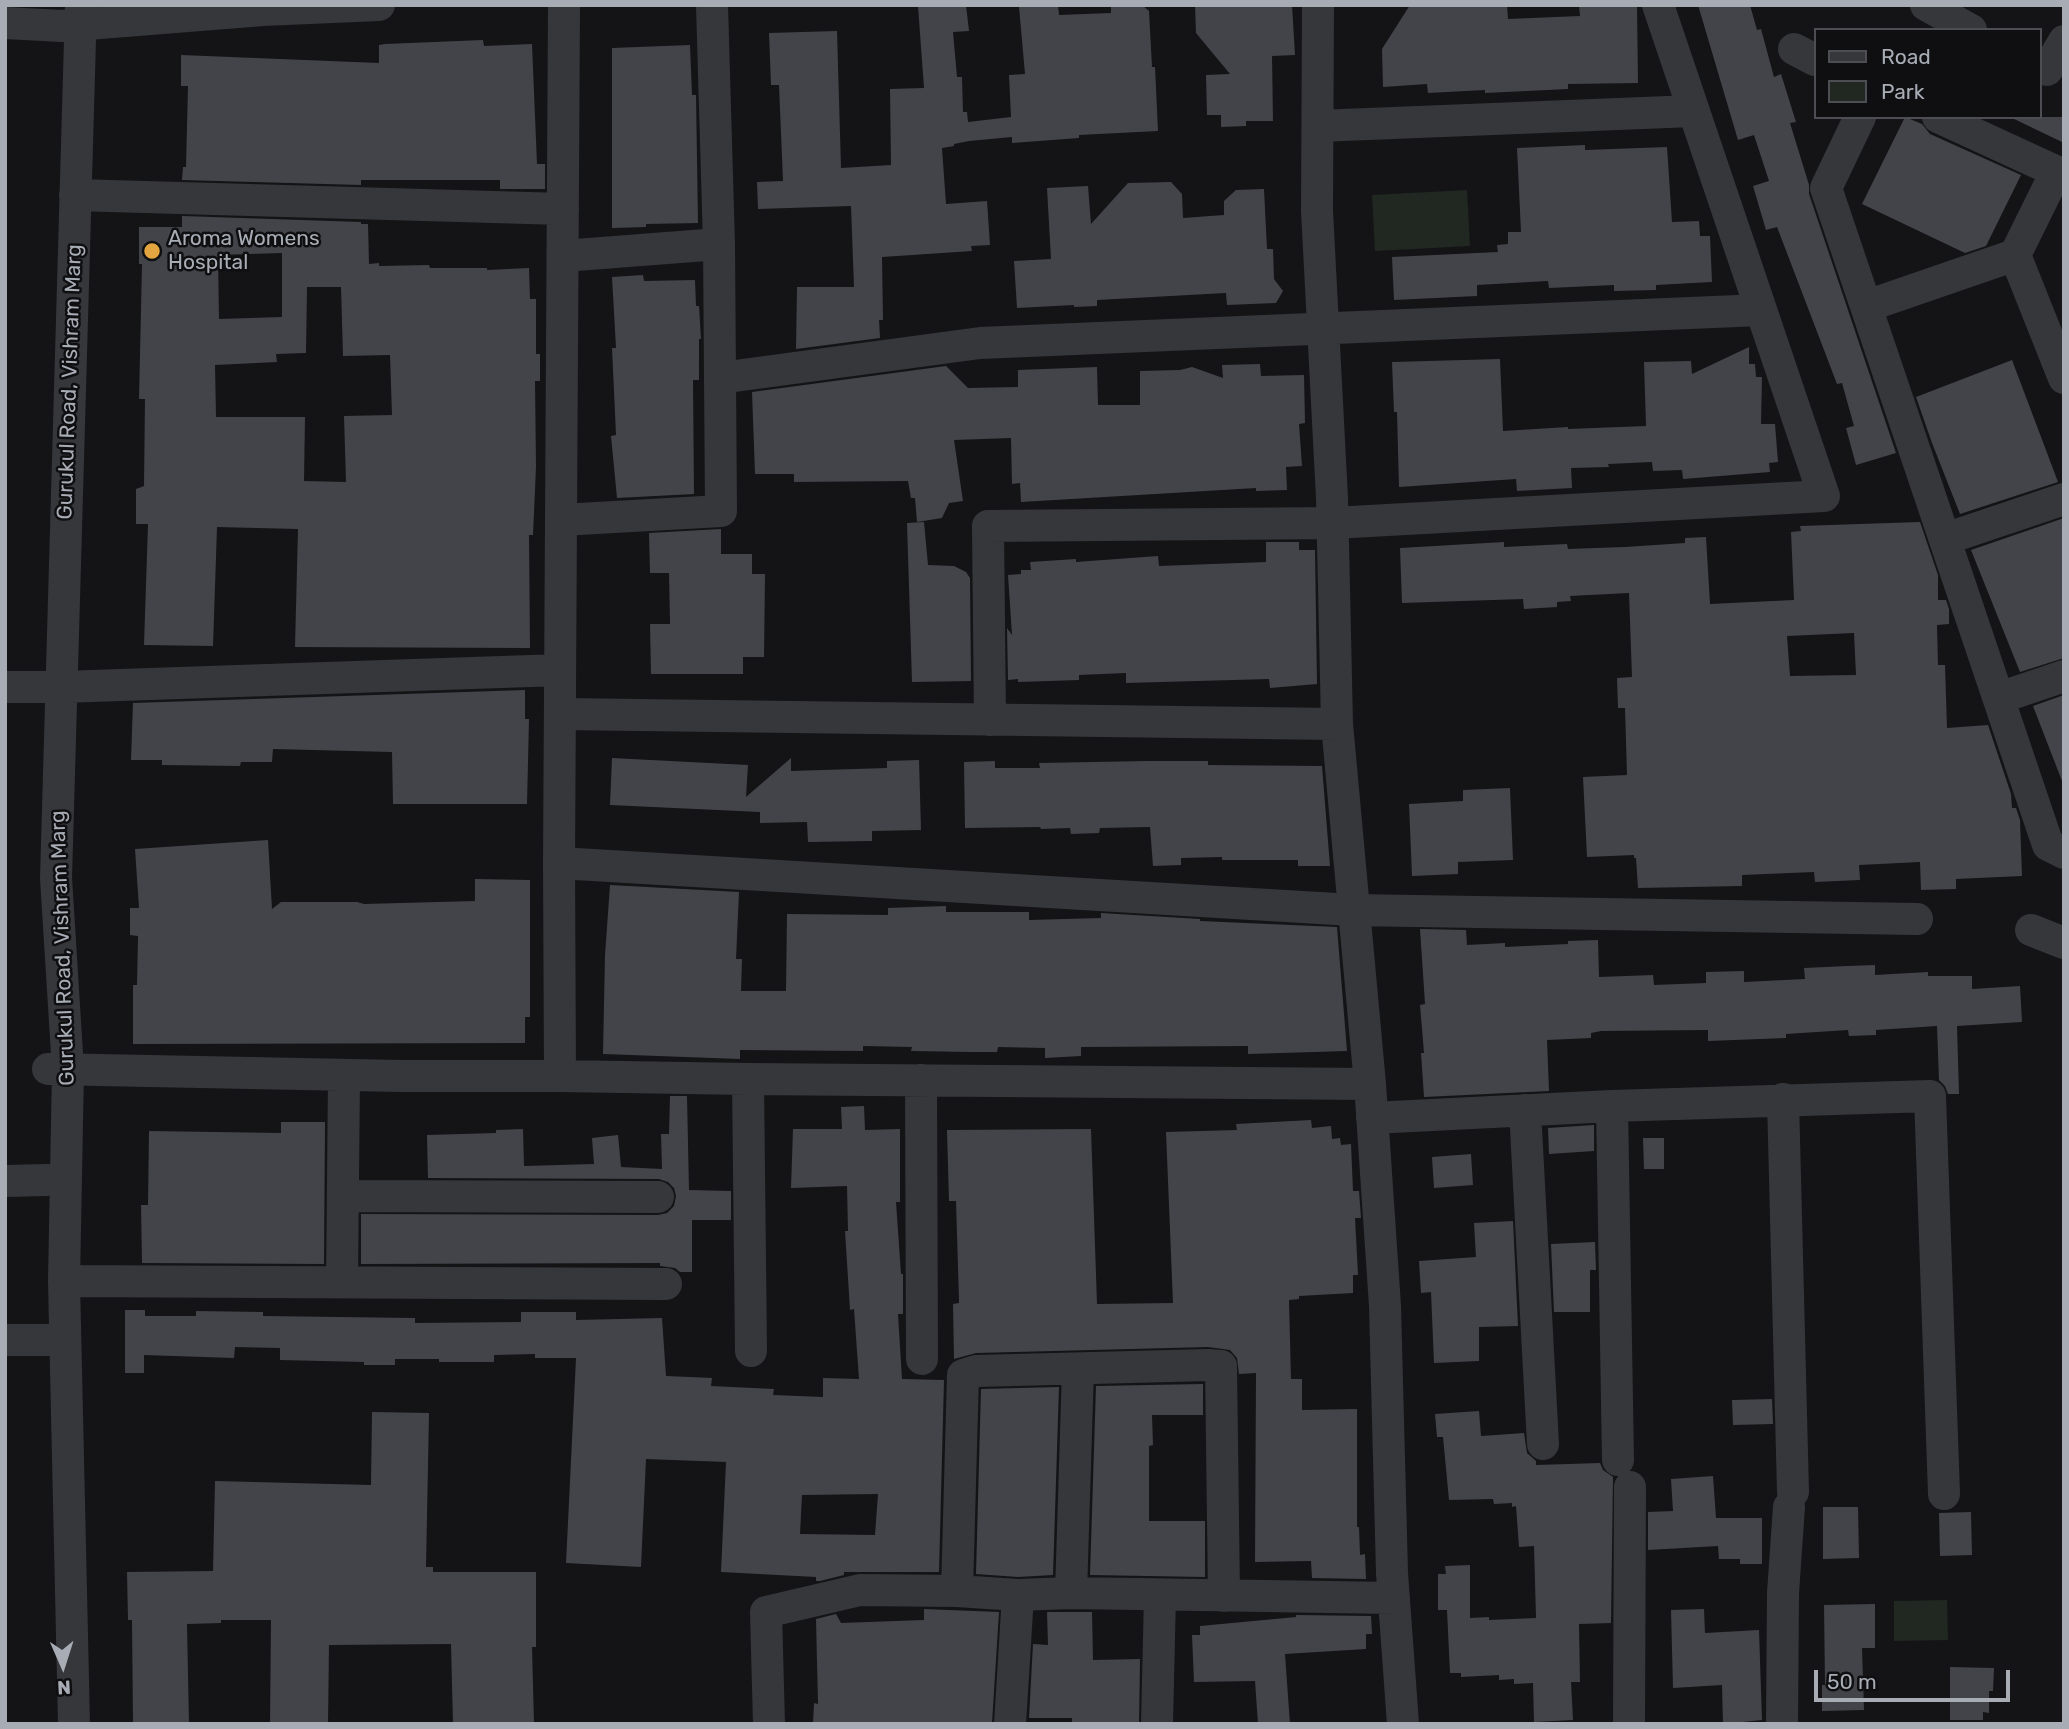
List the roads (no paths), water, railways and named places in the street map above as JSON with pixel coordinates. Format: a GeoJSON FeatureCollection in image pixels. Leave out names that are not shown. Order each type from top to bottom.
{"type":"FeatureCollection","features":[{"type":"Feature","properties":{"kind":"street"},"geometry":{"type":"LineString","coordinates":[[5,23],[71,15],[379,5]]}},
{"type":"Feature","properties":{"kind":"street"},"geometry":{"type":"LineString","coordinates":[[560,1076],[564,5]]}},
{"type":"Feature","properties":{"kind":"street"},"geometry":{"type":"LineString","coordinates":[[561,520],[721,511],[719,244],[712,5]]}},
{"type":"Feature","properties":{"kind":"street"},"geometry":{"type":"LineString","coordinates":[[1318,5],[1317,211],[1333,523],[1337,724],[1370,1084],[1385,1306],[1394,1598],[1403,1724]]}},
{"type":"Feature","properties":{"kind":"street"},"geometry":{"type":"LineString","coordinates":[[990,720],[988,526],[1333,523],[1824,496],[1658,5]]}},
{"type":"Feature","properties":{"kind":"street"},"geometry":{"type":"LineString","coordinates":[[1926,5],[1967,28]]}},
{"type":"Feature","properties":{"kind":"street","name":"Gurukul Road, Vishram Marg"},"geometry":{"type":"LineString","coordinates":[[71,15],[75,195],[54,687],[41,878],[57,1070],[74,1724]]}},
{"type":"Feature","properties":{"kind":"street","name":"Gurukul Road, Vishram Marg"},"geometry":{"type":"LineString","coordinates":[[54,687],[71,15]]}},
{"type":"Feature","properties":{"kind":"street"},"geometry":{"type":"LineString","coordinates":[[2041,67],[2047,70],[2064,41]]}},
{"type":"Feature","properties":{"kind":"street"},"geometry":{"type":"LineString","coordinates":[[1318,126],[1693,111]]}},
{"type":"Feature","properties":{"kind":"street"},"geometry":{"type":"LineString","coordinates":[[1859,119],[1826,188],[2048,845],[2064,853]]}},
{"type":"Feature","properties":{"kind":"street"},"geometry":{"type":"LineString","coordinates":[[1867,306],[2015,255],[2060,174],[1942,119]]}},
{"type":"Feature","properties":{"kind":"street"},"geometry":{"type":"LineString","coordinates":[[75,195],[563,209]]}},
{"type":"Feature","properties":{"kind":"street"},"geometry":{"type":"LineString","coordinates":[[563,256],[719,244]]}},
{"type":"Feature","properties":{"kind":"street"},"geometry":{"type":"LineString","coordinates":[[2015,255],[2063,374]]}},
{"type":"Feature","properties":{"kind":"street"},"geometry":{"type":"LineString","coordinates":[[720,378],[980,343],[1761,310]]}},
{"type":"Feature","properties":{"kind":"street"},"geometry":{"type":"LineString","coordinates":[[1945,539],[2064,499]]}},
{"type":"Feature","properties":{"kind":"street"},"geometry":{"type":"LineString","coordinates":[[5,687],[560,670]]}},
{"type":"Feature","properties":{"kind":"street"},"geometry":{"type":"LineString","coordinates":[[1999,698],[2064,676]]}},
{"type":"Feature","properties":{"kind":"street"},"geometry":{"type":"LineString","coordinates":[[560,714],[1337,724]]}},
{"type":"Feature","properties":{"kind":"street"},"geometry":{"type":"LineString","coordinates":[[559,863],[1353,910],[1917,919]]}},
{"type":"Feature","properties":{"kind":"street"},"geometry":{"type":"LineString","coordinates":[[2031,930],[2064,943]]}},
{"type":"Feature","properties":{"kind":"street"},"geometry":{"type":"LineString","coordinates":[[57,1070],[344,1076],[1370,1084]]}},
{"type":"Feature","properties":{"kind":"street","name":"Gurukul Road, Vishram Marg"},"geometry":{"type":"LineString","coordinates":[[57,1070],[47,1180],[58,1724]]}},
{"type":"Feature","properties":{"kind":"street"},"geometry":{"type":"LineString","coordinates":[[342,1282],[344,1076]]}},
{"type":"Feature","properties":{"kind":"street"},"geometry":{"type":"LineString","coordinates":[[748,1079],[751,1351]]}},
{"type":"Feature","properties":{"kind":"street"},"geometry":{"type":"LineString","coordinates":[[920,1080],[922,1359]]}},
{"type":"Feature","properties":{"kind":"street"},"geometry":{"type":"LineString","coordinates":[[1372,1118],[1783,1099],[1930,1096],[1944,1494]]}},
{"type":"Feature","properties":{"kind":"street"},"geometry":{"type":"LineString","coordinates":[[1782,1724],[1783,1593],[1791,1500],[1783,1099]]}},
{"type":"Feature","properties":{"kind":"street"},"geometry":{"type":"LineString","coordinates":[[1612,1106],[1629,1724]]}},
{"type":"Feature","properties":{"kind":"street"},"geometry":{"type":"LineString","coordinates":[[1525,1110],[1543,1444]]}},
{"type":"Feature","properties":{"kind":"street"},"geometry":{"type":"LineString","coordinates":[[5,1181],[47,1180]]}},
{"type":"Feature","properties":{"kind":"street"},"geometry":{"type":"LineString","coordinates":[[343,1196],[658,1197]]}},
{"type":"Feature","properties":{"kind":"street"},"geometry":{"type":"LineString","coordinates":[[64,1281],[666,1283]]}},
{"type":"Feature","properties":{"kind":"street"},"geometry":{"type":"LineString","coordinates":[[5,1340],[50,1340]]}},
{"type":"Feature","properties":{"kind":"street"},"geometry":{"type":"LineString","coordinates":[[957,1591],[963,1375],[976,1371],[1221,1366],[1224,1596]]}},
{"type":"Feature","properties":{"kind":"street"},"geometry":{"type":"LineString","coordinates":[[1071,1593],[1078,1368]]}},
{"type":"Feature","properties":{"kind":"street"},"geometry":{"type":"LineString","coordinates":[[769,1724],[766,1612],[860,1590],[1017,1595],[1071,1593],[1394,1598]]}},
{"type":"Feature","properties":{"kind":"street"},"geometry":{"type":"LineString","coordinates":[[1010,1724],[1017,1595]]}},
{"type":"Feature","properties":{"kind":"street"},"geometry":{"type":"LineString","coordinates":[[1157,1724],[1160,1595]]}},
{"type":"Feature","properties":{"kind":"place","name":"Aroma Womens Hospital"},"geometry":{"type":"Point","coordinates":[152,251]}}]}
